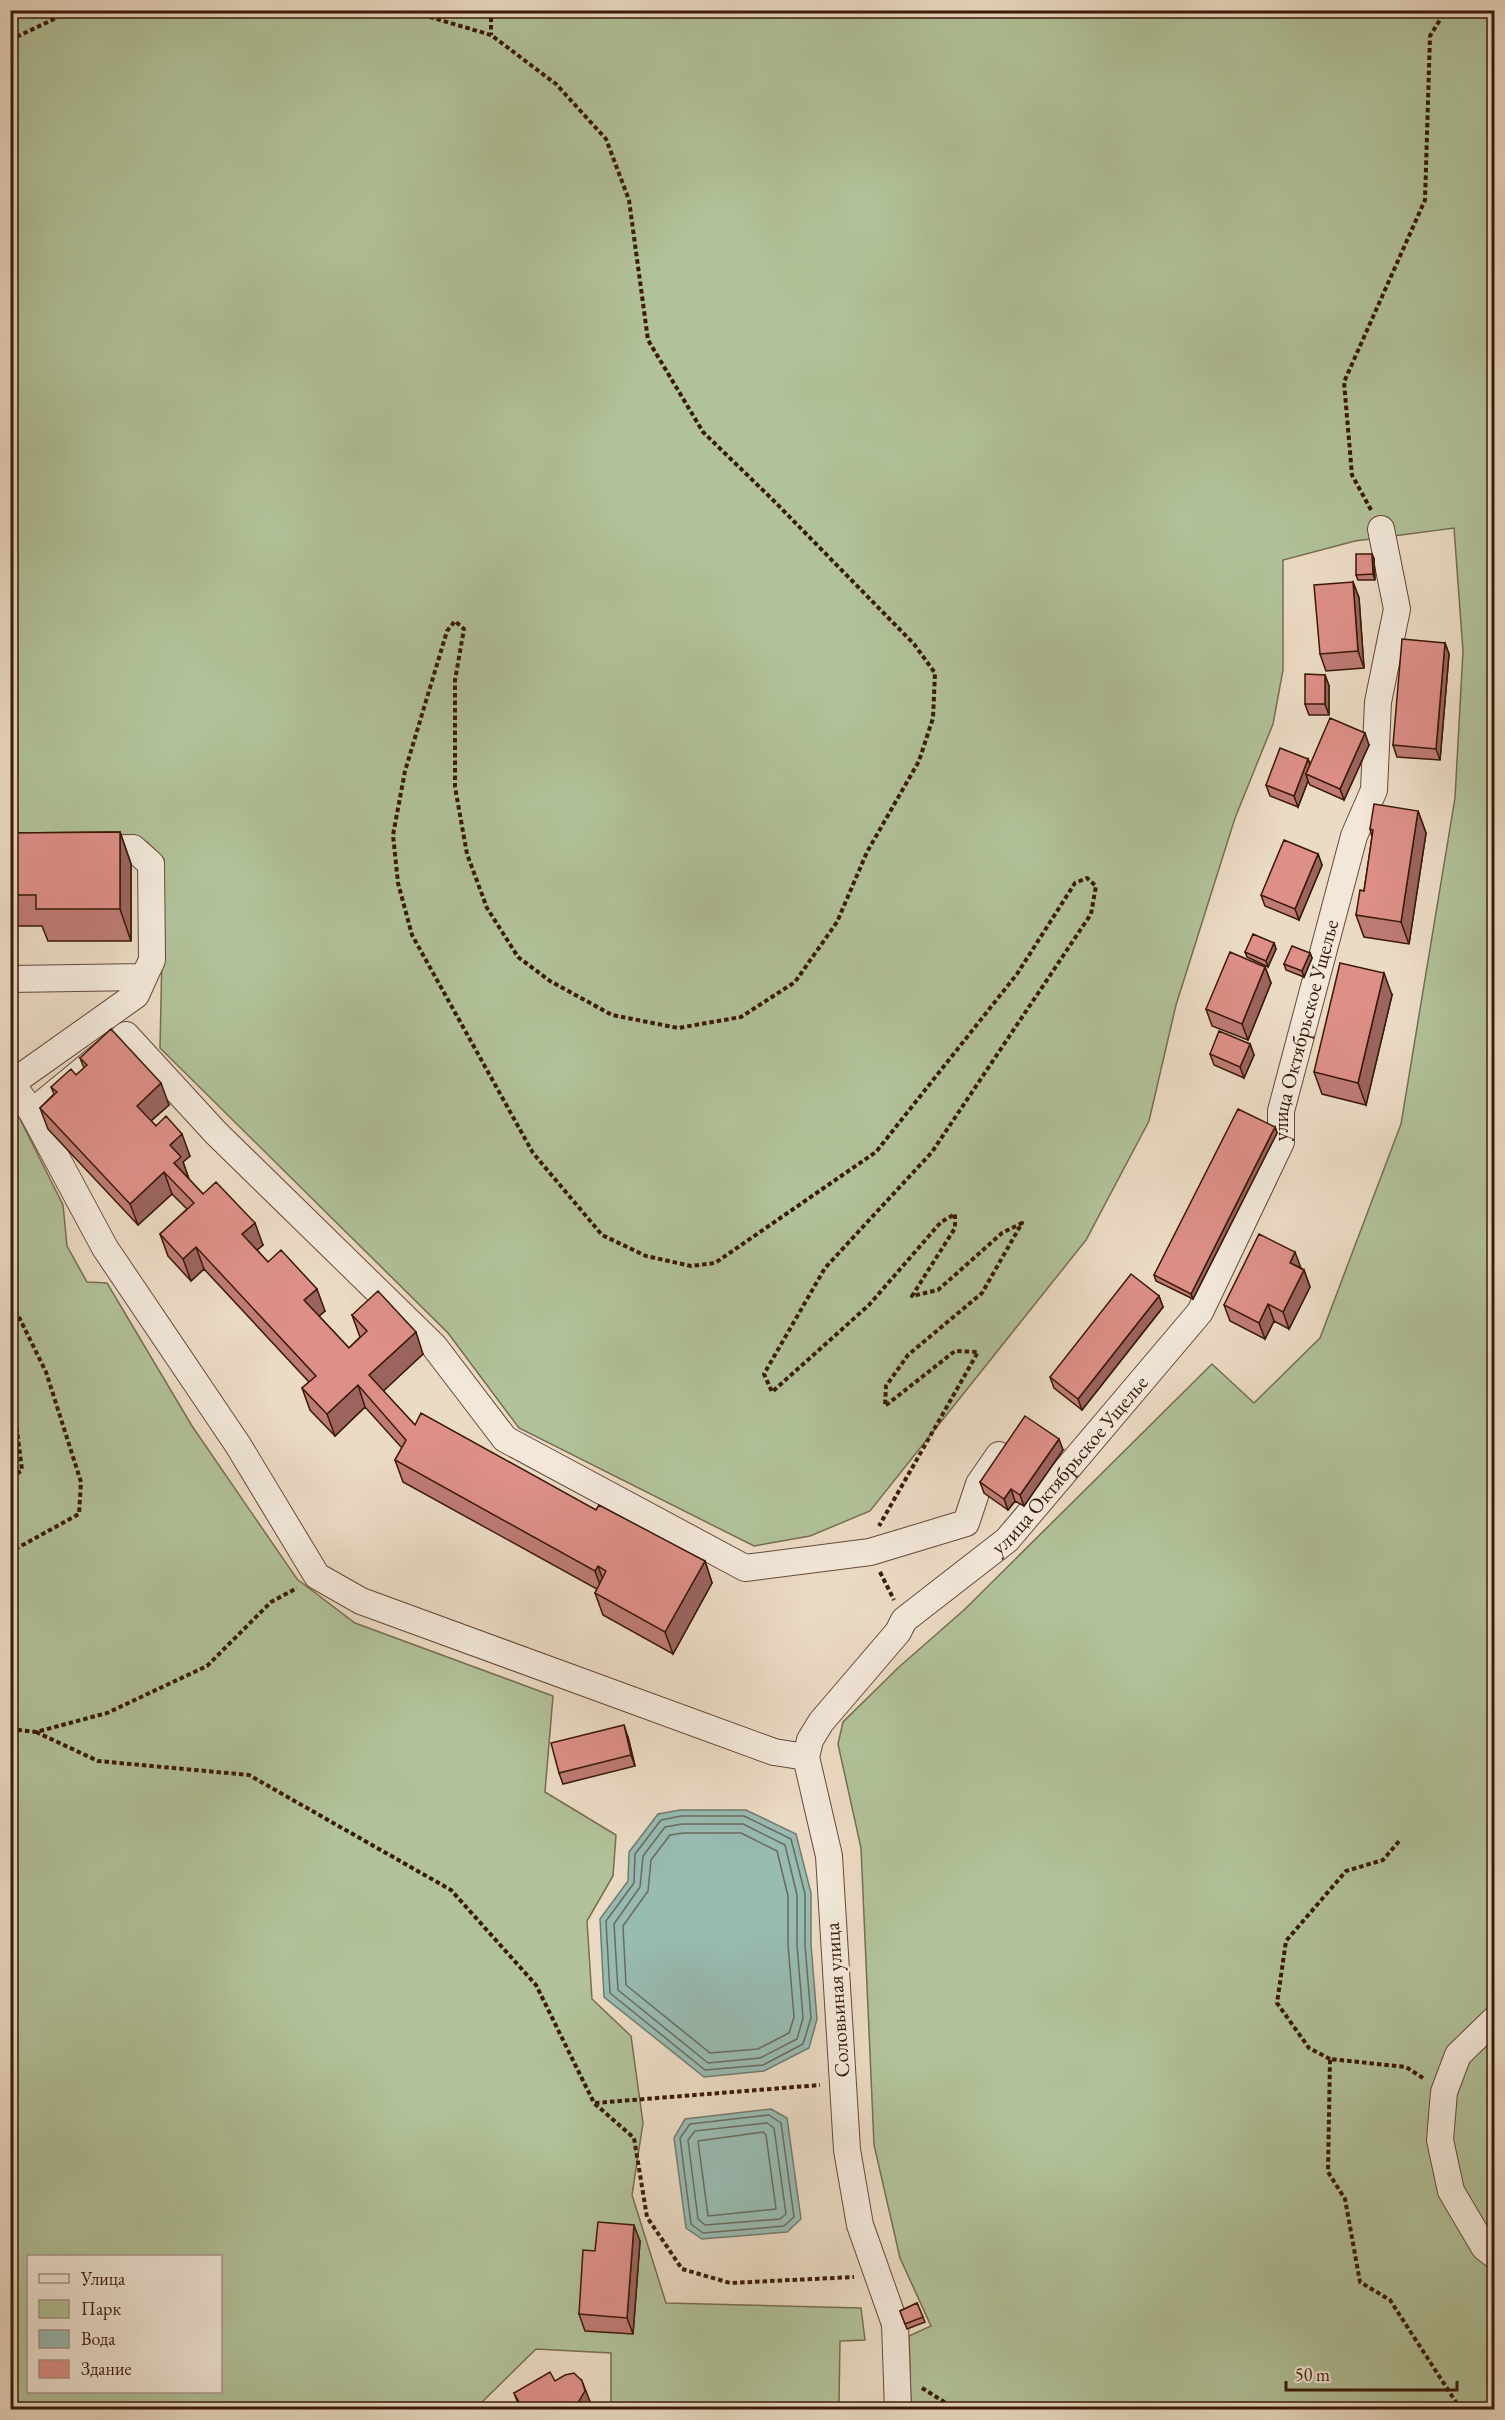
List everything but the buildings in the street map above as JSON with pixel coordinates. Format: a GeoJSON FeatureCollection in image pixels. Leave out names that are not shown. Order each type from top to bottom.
{"type":"FeatureCollection","features":[{"type":"Feature","properties":{"kind":"street","name":"улица Октябрьское Ущелье"},"geometry":{"type":"LineString","coordinates":[[904,1620],[1007,1540],[1200,1312],[1281,1142],[1281,1111],[1354,836],[1374,790],[1378,702],[1397,609],[1381,529]]}},
{"type":"Feature","properties":{"kind":"street"},"geometry":{"type":"LineString","coordinates":[[66,849],[134,849],[151,864],[152,960],[136,995],[11,1082],[32,1112],[105,1248],[238,1445],[317,1576],[361,1601],[774,1752],[806,1757],[810,1740],[821,1722],[898,1632],[904,1620]]}},
{"type":"Feature","properties":{"kind":"street"},"geometry":{"type":"LineString","coordinates":[[10,979],[144,977]]}},
{"type":"Feature","properties":{"kind":"street"},"geometry":{"type":"LineString","coordinates":[[32,1112],[126,1035],[216,1133],[434,1346],[506,1439],[745,1568],[870,1552],[966,1523],[1007,1540]]}},
{"type":"Feature","properties":{"kind":"street"},"geometry":{"type":"LineString","coordinates":[[966,1523],[979,1484],[1015,1433]]}},
{"type":"Feature","properties":{"kind":"street","name":"Соловьиная улица"},"geometry":{"type":"LineString","coordinates":[[806,1757],[828,1856],[847,2150],[860,2225],[895,2324],[898,2409]]}},
{"type":"Feature","properties":{"kind":"street"},"geometry":{"type":"LineString","coordinates":[[1494,2020],[1458,2055],[1444,2092],[1440,2140],[1451,2191],[1484,2247],[1494,2255]]}},
{"type":"Feature","properties":{"kind":"path"},"geometry":{"type":"LineString","coordinates":[[10,40],[73,10]]}},
{"type":"Feature","properties":{"kind":"path"},"geometry":{"type":"LineString","coordinates":[[416,10],[430,17],[491,36],[556,84],[606,139],[629,200],[648,340],[703,432],[914,644],[935,673],[933,718],[920,761],[867,852],[837,922],[795,982],[741,1017],[678,1028],[612,1015],[550,981],[518,957],[487,908],[467,854],[454,787],[455,680],[464,629],[455,621],[447,631],[405,771],[393,835],[398,883],[412,935],[533,1153],[602,1235],[646,1256],[691,1266],[715,1263],[876,1152],[1017,974],[1075,883],[1087,878],[1096,886],[1091,914],[932,1152],[825,1268],[764,1374],[772,1392],[869,1305],[941,1222],[955,1214],[955,1228],[912,1296],[938,1290],[1002,1233],[1022,1223],[982,1293],[908,1355],[886,1386],[885,1406],[955,1351],[978,1352],[881,1520],[870,1552],[904,1620]]}},
{"type":"Feature","properties":{"kind":"path"},"geometry":{"type":"LineString","coordinates":[[491,10],[491,36]]}},
{"type":"Feature","properties":{"kind":"path"},"geometry":{"type":"LineString","coordinates":[[1381,529],[1352,475],[1344,382],[1425,200],[1430,36],[1446,10]]}},
{"type":"Feature","properties":{"kind":"path"},"geometry":{"type":"LineString","coordinates":[[10,1306],[14,1307],[46,1372],[81,1482],[79,1514],[10,1552]]}},
{"type":"Feature","properties":{"kind":"path"},"geometry":{"type":"LineString","coordinates":[[10,1375],[22,1470],[10,1479]]}},
{"type":"Feature","properties":{"kind":"path"},"geometry":{"type":"LineString","coordinates":[[10,1730],[36,1732],[107,1713],[207,1666],[271,1602],[317,1576]]}},
{"type":"Feature","properties":{"kind":"path"},"geometry":{"type":"LineString","coordinates":[[36,1732],[98,1761],[249,1775],[451,1890],[536,1985],[594,2103],[634,2138],[647,2217],[682,2270],[730,2283],[878,2276]]}},
{"type":"Feature","properties":{"kind":"path"},"geometry":{"type":"LineString","coordinates":[[1400,1840],[1383,1860],[1346,1871],[1286,1941],[1277,2003],[1309,2048],[1330,2059],[1406,2067],[1444,2092]]}},
{"type":"Feature","properties":{"kind":"path"},"geometry":{"type":"LineString","coordinates":[[1330,2059],[1328,2172],[1345,2199],[1360,2282],[1390,2300],[1461,2409]]}},
{"type":"Feature","properties":{"kind":"path"},"geometry":{"type":"LineString","coordinates":[[594,2103],[842,2083]]}},
{"type":"Feature","properties":{"kind":"path"},"geometry":{"type":"LineString","coordinates":[[897,2375],[949,2404],[952,2409]]}},
{"type":"Feature","properties":{"kind":"green space"},"geometry":{"type":"Polygon","coordinates":[[[10,11],[1494,11],[1494,2409],[911,2409],[909,2336],[931,2326],[900,2258],[874,2145],[861,1848],[838,1744],[843,1722],[899,1667],[964,1610],[1212,1364],[1254,1403],[1320,1338],[1401,1124],[1455,798],[1463,651],[1454,528],[1355,541],[1283,560],[1283,670],[1273,724],[1235,818],[1176,1005],[1149,1121],[1086,1240],[870,1511],[810,1536],[754,1546],[519,1428],[448,1333],[160,1048],[164,859],[147,842],[11,842],[10,11]]]}},
{"type":"Feature","properties":{"kind":"green space"},"geometry":{"type":"Polygon","coordinates":[[[10,1099],[63,1205],[67,1246],[87,1282],[107,1283],[192,1426],[297,1579],[355,1623],[553,1696],[545,1792],[616,1835],[613,1876],[587,1921],[592,1999],[631,2036],[643,2123],[632,2195],[666,2303],[861,2308],[865,2340],[840,2341],[839,2403],[790,2403],[788,2410],[611,2409],[611,2353],[536,2349],[477,2407],[463,2409],[11,2409],[10,1099]]]}},
{"type":"Feature","properties":{"kind":"water"},"geometry":{"type":"Polygon","coordinates":[[[680,1810],[746,1810],[796,1834],[811,1893],[811,1945],[817,2019],[809,2048],[764,2071],[704,2077],[604,1997],[600,1919],[628,1881],[629,1852],[658,1814],[680,1810]]]}},
{"type":"Feature","properties":{"kind":"water"},"geometry":{"type":"Polygon","coordinates":[[[771,2109],[787,2118],[801,2219],[787,2232],[702,2239],[686,2228],[674,2138],[685,2119],[771,2109]]]}}]}
